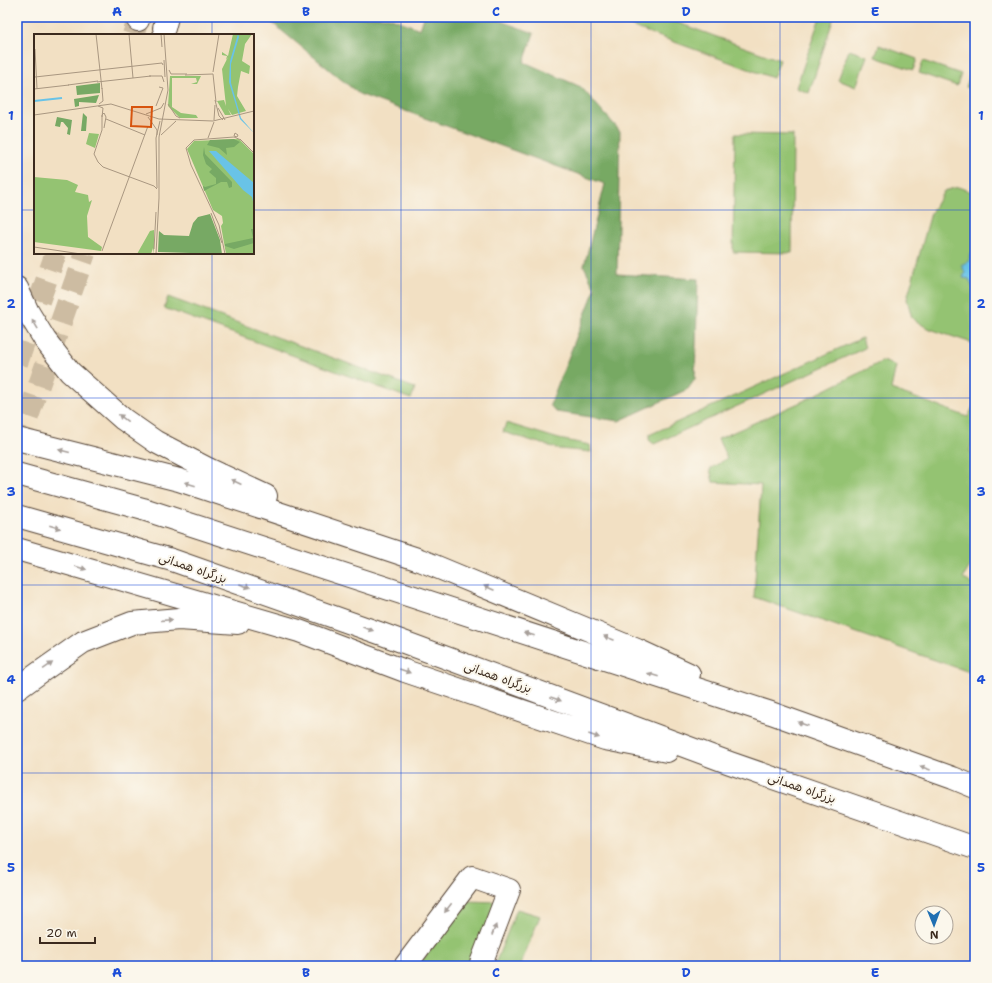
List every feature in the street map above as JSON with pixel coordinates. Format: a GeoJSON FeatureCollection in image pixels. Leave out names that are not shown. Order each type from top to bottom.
{"type":"FeatureCollection","features":[{"type":"Feature","properties":{"kind":"main road"},"geometry":{"type":"LineString","coordinates":[[17,288],[28,312],[45,340],[70,372],[123,418],[156,442],[208,469],[360,540]]}},
{"type":"Feature","properties":{"kind":"main road"},"geometry":{"type":"LineString","coordinates":[[17,439],[179,480],[420,560],[637,650],[771,713]]}},
{"type":"Feature","properties":{"kind":"main road"},"geometry":{"type":"LineString","coordinates":[[17,474],[151,512],[771,713],[975,787]]}},
{"type":"Feature","properties":{"kind":"main road","name":"بزرگراه همدانی"},"geometry":{"type":"LineString","coordinates":[[17,516],[172,560],[382,634],[730,764],[975,848]]}},
{"type":"Feature","properties":{"kind":"main road"},"geometry":{"type":"LineString","coordinates":[[17,549],[299,631],[405,671],[605,739],[730,764]]}},
{"type":"Feature","properties":{"kind":"main road"},"geometry":{"type":"LineString","coordinates":[[17,690],[83,642],[132,623],[179,619],[232,622],[299,631]]}},
{"type":"Feature","properties":{"kind":"main road"},"geometry":{"type":"LineString","coordinates":[[953,778],[975,784]]}},
{"type":"Feature","properties":{"kind":"main road"},"geometry":{"type":"LineString","coordinates":[[405,966],[472,877],[509,890],[480,966]]}},
{"type":"Feature","properties":{"kind":"green space"},"geometry":{"type":"Polygon","coordinates":[[[265,17],[389,17],[420,29],[424,17],[489,17],[534,33],[524,62],[581,87],[620,131],[617,274],[698,279],[695,379],[688,389],[619,421],[556,412],[550,405],[595,289],[584,266],[605,184],[359,94],[265,17]]]}},
{"type":"Feature","properties":{"kind":"green space"},"geometry":{"type":"Polygon","coordinates":[[[606,17],[662,17],[780,60],[773,78],[606,17]]]}},
{"type":"Feature","properties":{"kind":"green space"},"geometry":{"type":"Polygon","coordinates":[[[820,17],[834,17],[809,93],[796,88],[820,17]]]}},
{"type":"Feature","properties":{"kind":"green space"},"geometry":{"type":"Polygon","coordinates":[[[879,45],[917,59],[913,70],[875,57],[879,45]]]}},
{"type":"Feature","properties":{"kind":"green space"},"geometry":{"type":"Polygon","coordinates":[[[849,50],[867,56],[856,87],[838,80],[849,50]]]}},
{"type":"Feature","properties":{"kind":"green space"},"geometry":{"type":"Polygon","coordinates":[[[923,61],[961,74],[957,86],[919,73],[923,61]]]}},
{"type":"Feature","properties":{"kind":"green space"},"geometry":{"type":"Polygon","coordinates":[[[970,75],[975,77],[975,90],[966,87],[970,75]]]}},
{"type":"Feature","properties":{"kind":"green space"},"geometry":{"type":"Polygon","coordinates":[[[735,134],[793,135],[792,253],[733,252],[735,134]]]}},
{"type":"Feature","properties":{"kind":"green space"},"geometry":{"type":"Polygon","coordinates":[[[958,187],[975,193],[975,344],[927,328],[912,318],[907,299],[931,213],[944,191],[958,187]]]}},
{"type":"Feature","properties":{"kind":"green space"},"geometry":{"type":"Polygon","coordinates":[[[168,297],[415,388],[411,399],[164,308],[168,297]]]}},
{"type":"Feature","properties":{"kind":"green space"},"geometry":{"type":"Polygon","coordinates":[[[862,338],[865,348],[654,444],[649,440],[649,435],[862,338]]]}},
{"type":"Feature","properties":{"kind":"green space"},"geometry":{"type":"Polygon","coordinates":[[[883,361],[896,366],[891,389],[968,417],[975,403],[975,427],[970,451],[975,458],[975,558],[963,578],[975,586],[975,674],[754,597],[761,485],[713,482],[710,469],[727,458],[718,439],[801,402],[883,361]]]}},
{"type":"Feature","properties":{"kind":"green space"},"geometry":{"type":"Polygon","coordinates":[[[506,423],[559,439],[590,445],[591,452],[559,449],[503,432],[506,423]]]}},
{"type":"Feature","properties":{"kind":"green space"},"geometry":{"type":"Polygon","coordinates":[[[466,901],[499,902],[475,966],[418,966],[466,901]]]}},
{"type":"Feature","properties":{"kind":"green space"},"geometry":{"type":"Polygon","coordinates":[[[517,909],[540,916],[520,966],[494,966],[517,909]]]}},
{"type":"Feature","properties":{"kind":"water"},"geometry":{"type":"Polygon","coordinates":[[[970,253],[975,255],[975,287],[973,288],[969,279],[963,278],[965,272],[961,265],[969,261],[970,253]]]}},
{"type":"Feature","properties":{"kind":"tunnel"},"geometry":{"type":"LineString","coordinates":[[133,34],[138,20]]}},
{"type":"Feature","properties":{"kind":"tunnel"},"geometry":{"type":"LineString","coordinates":[[17,363],[56,254]]}},
{"type":"Feature","properties":{"kind":"tunnel"},"geometry":{"type":"LineString","coordinates":[[17,448],[85,254]]}}]}
